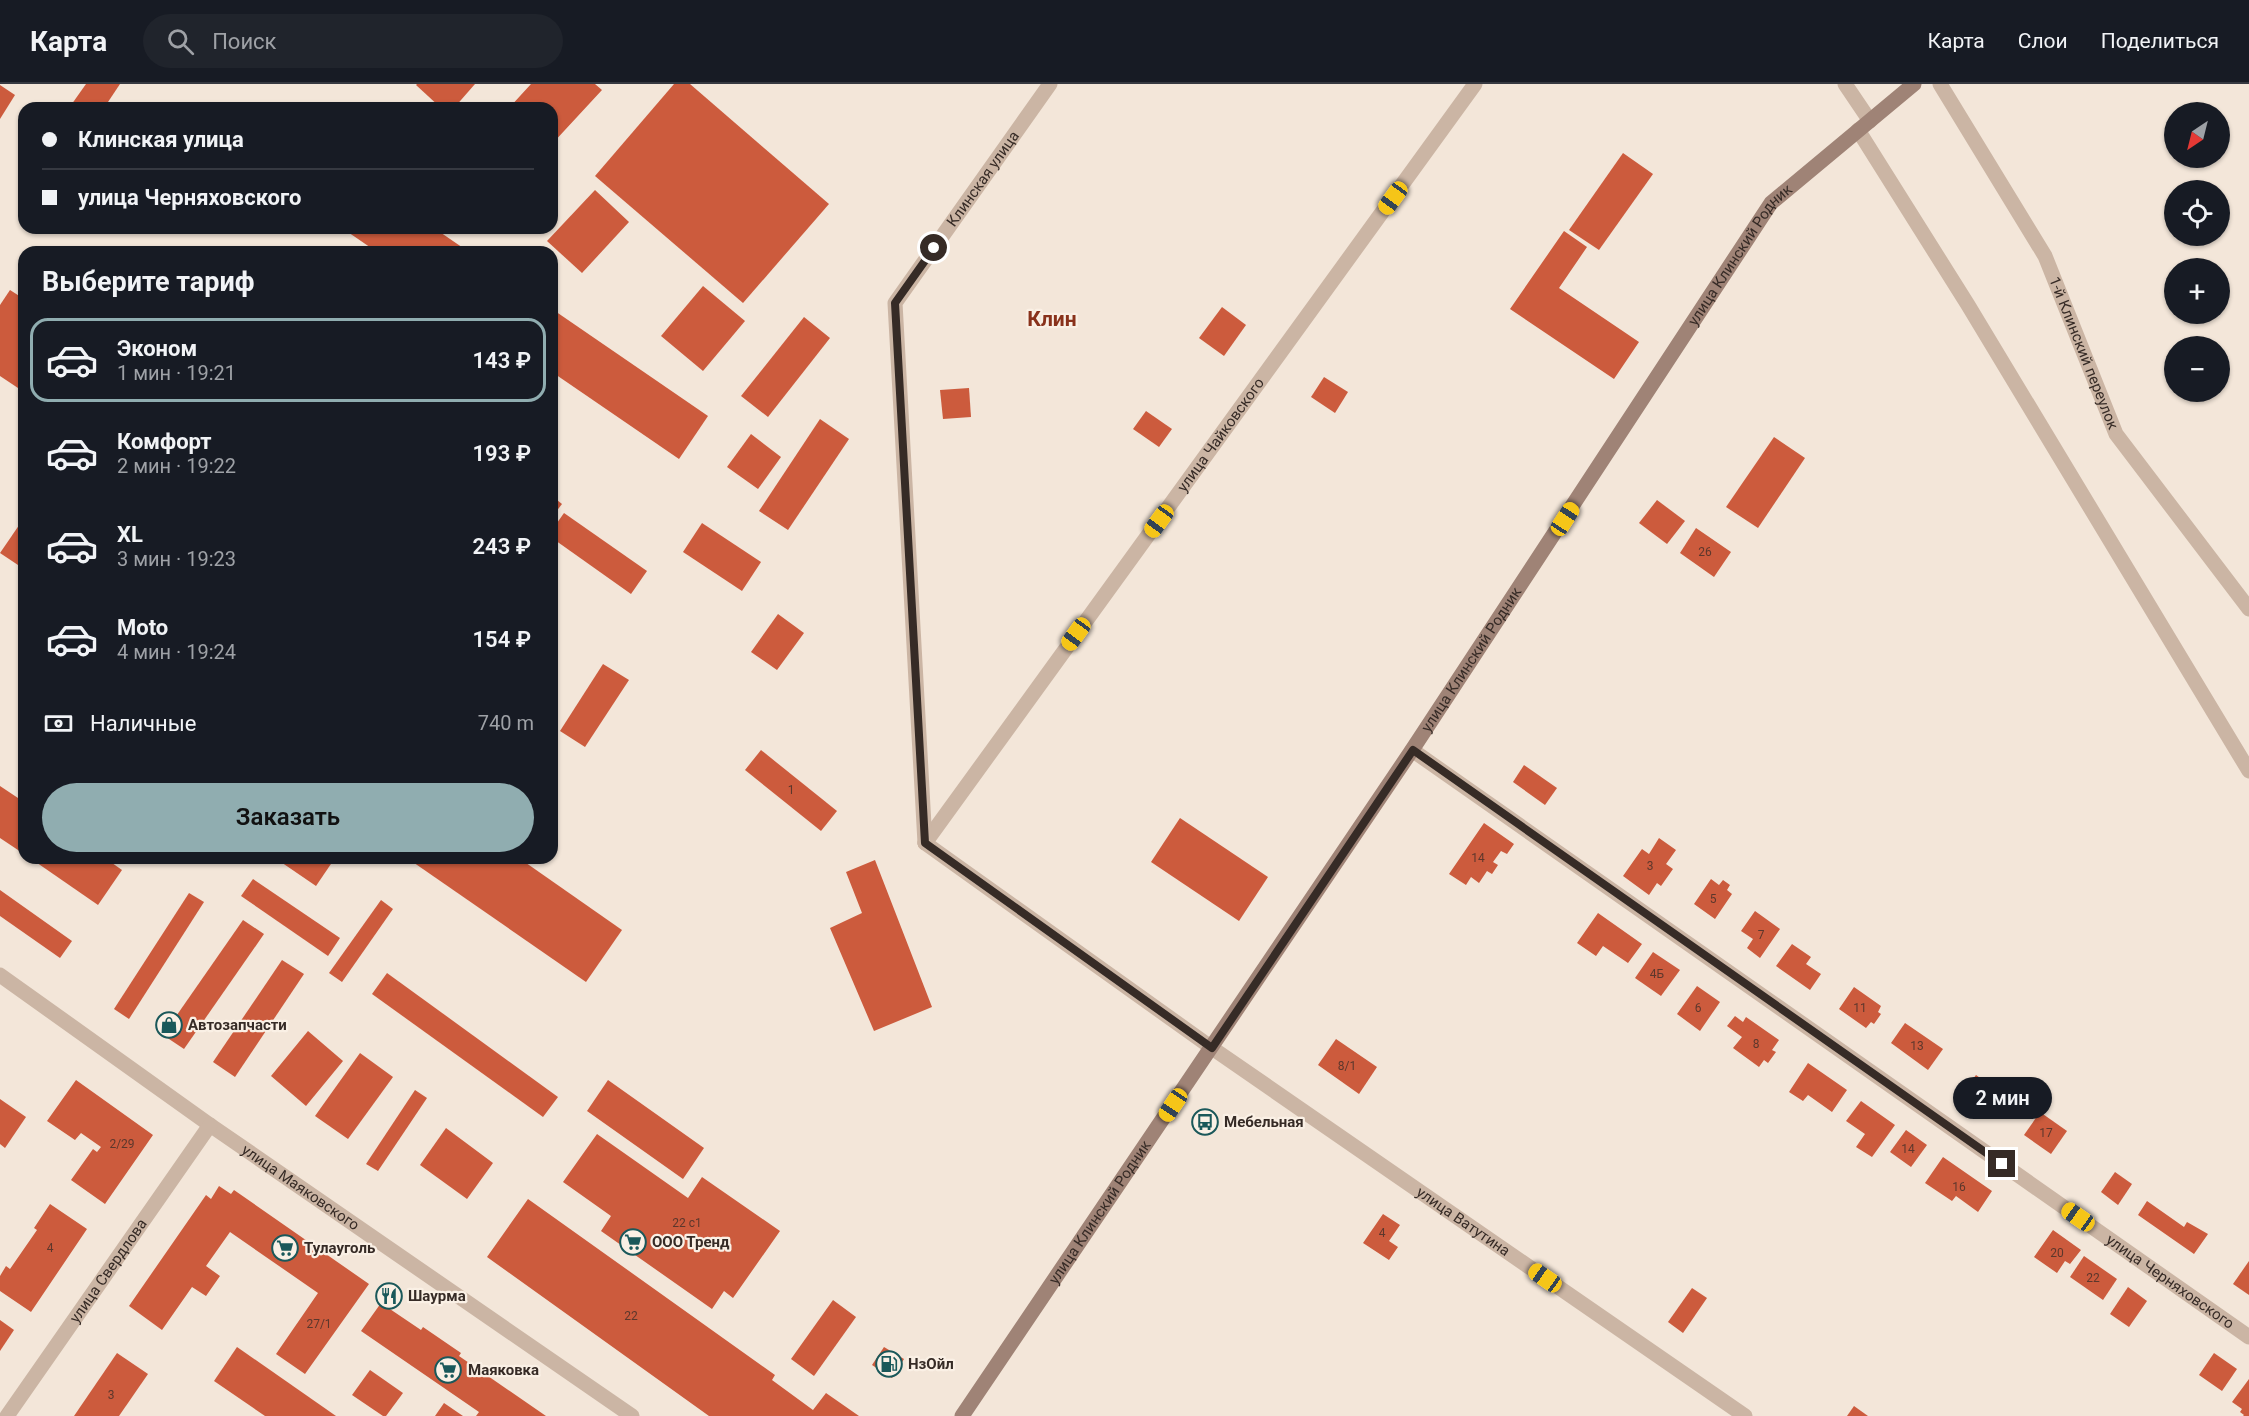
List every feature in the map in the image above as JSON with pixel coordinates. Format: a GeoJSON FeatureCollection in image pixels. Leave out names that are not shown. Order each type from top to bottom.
{"type":"FeatureCollection","features":[{"type":"Feature","properties":{"kind":"main road","name":"улица Клинский Родник"},"geometry":{"type":"LineString","coordinates":[[962,1416],[1413,750],[1771,203],[1914,84]]}},
{"type":"Feature","properties":{"kind":"street","name":"Клинская улица"},"geometry":{"type":"LineString","coordinates":[[925,843],[895,303],[1050,84]]}},
{"type":"Feature","properties":{"kind":"street","name":"улица Чайковского"},"geometry":{"type":"LineString","coordinates":[[925,843],[1475,84]]}},
{"type":"Feature","properties":{"kind":"street"},"geometry":{"type":"LineString","coordinates":[[1845,84],[1864,126],[1974,315],[2249,771]]}},
{"type":"Feature","properties":{"kind":"street","name":"1-й Клинский переулок"},"geometry":{"type":"LineString","coordinates":[[1940,84],[2046,256],[2116,434],[2249,609]]}},
{"type":"Feature","properties":{"kind":"street","name":"улица Черняховского"},"geometry":{"type":"LineString","coordinates":[[1413,750],[2249,1337]]}},
{"type":"Feature","properties":{"kind":"street","name":"улица Ватутина"},"geometry":{"type":"LineString","coordinates":[[925,843],[1212,1048],[1745,1416]]}},
{"type":"Feature","properties":{"kind":"street","name":"улица Маяковского"},"geometry":{"type":"LineString","coordinates":[[0,975],[210,1125],[632,1416]]}},
{"type":"Feature","properties":{"kind":"street","name":"улица Свердлова"},"geometry":{"type":"LineString","coordinates":[[7,1416],[210,1125]]}},
{"type":"Feature","properties":{"kind":"building"},"geometry":{"type":"Polygon","coordinates":[[[86,84],[120,84],[108,102],[73,102],[86,84]]]}},
{"type":"Feature","properties":{"kind":"building"},"geometry":{"type":"Polygon","coordinates":[[[475,84],[459,102],[434,102],[416,85],[475,84]]]}},
{"type":"Feature","properties":{"kind":"building"},"geometry":{"type":"Polygon","coordinates":[[[531,84],[595,84],[602,90],[558,138],[558,102],[514,102],[531,84]]]}},
{"type":"Feature","properties":{"kind":"building"},"geometry":{"type":"Polygon","coordinates":[[[674,84],[690,84],[829,204],[743,303],[595,176],[674,84]]]}},
{"type":"Feature","properties":{"kind":"building"},"geometry":{"type":"Polygon","coordinates":[[[0,85],[15,95],[0,119],[0,85]]]}},
{"type":"Feature","properties":{"kind":"building"},"geometry":{"type":"Polygon","coordinates":[[[1623,153],[1653,174],[1599,250],[1569,230],[1623,153]]]}},
{"type":"Feature","properties":{"kind":"building"},"geometry":{"type":"Polygon","coordinates":[[[595,190],[629,222],[582,273],[558,251],[558,246],[552,246],[547,241],[554,234],[558,234],[558,229],[595,190]]]}},
{"type":"Feature","properties":{"kind":"building"},"geometry":{"type":"Polygon","coordinates":[[[1564,231],[1587,247],[1559,288],[1639,342],[1614,379],[1510,309],[1564,231]]]}},
{"type":"Feature","properties":{"kind":"building"},"geometry":{"type":"Polygon","coordinates":[[[351,234],[443,234],[460,246],[368,246],[351,234]]]}},
{"type":"Feature","properties":{"kind":"building"},"geometry":{"type":"Polygon","coordinates":[[[703,286],[745,321],[703,371],[661,336],[703,286]]]}},
{"type":"Feature","properties":{"kind":"building"},"geometry":{"type":"Polygon","coordinates":[[[10,290],[18,295],[18,388],[0,376],[0,305],[10,290]]]}},
{"type":"Feature","properties":{"kind":"building"},"geometry":{"type":"Polygon","coordinates":[[[1222,307],[1246,325],[1224,356],[1199,338],[1222,307]]]}},
{"type":"Feature","properties":{"kind":"building"},"geometry":{"type":"Polygon","coordinates":[[[558,313],[708,416],[679,459],[558,376],[558,313]]]}},
{"type":"Feature","properties":{"kind":"building"},"geometry":{"type":"Polygon","coordinates":[[[804,317],[830,338],[768,417],[741,396],[804,317]]]}},
{"type":"Feature","properties":{"kind":"building"},"geometry":{"type":"Polygon","coordinates":[[[1324,377],[1348,392],[1335,413],[1311,397],[1324,377]]]}},
{"type":"Feature","properties":{"kind":"building"},"geometry":{"type":"Polygon","coordinates":[[[969,388],[971,417],[943,419],[940,390],[969,388]]]}},
{"type":"Feature","properties":{"kind":"building"},"geometry":{"type":"Polygon","coordinates":[[[1146,411],[1172,429],[1159,447],[1133,429],[1146,411]]]}},
{"type":"Feature","properties":{"kind":"building"},"geometry":{"type":"Polygon","coordinates":[[[820,419],[849,439],[788,530],[759,511],[820,419]]]}},
{"type":"Feature","properties":{"kind":"building"},"geometry":{"type":"Polygon","coordinates":[[[751,434],[781,457],[758,489],[727,467],[751,434]]]}},
{"type":"Feature","properties":{"kind":"building"},"geometry":{"type":"Polygon","coordinates":[[[1774,437],[1805,458],[1758,528],[1726,507],[1774,437]]]}},
{"type":"Feature","properties":{"kind":"building"},"geometry":{"type":"Polygon","coordinates":[[[1657,500],[1685,521],[1667,544],[1639,523],[1657,500]]]}},
{"type":"Feature","properties":{"kind":"building"},"geometry":{"type":"Polygon","coordinates":[[[564,513],[647,571],[631,594],[558,542],[558,522],[564,513]]]}},
{"type":"Feature","properties":{"kind":"building"},"geometry":{"type":"Polygon","coordinates":[[[702,523],[761,562],[742,591],[683,552],[702,523]]]}},
{"type":"Feature","properties":{"kind":"building"},"geometry":{"type":"Polygon","coordinates":[[[18,527],[18,565],[0,553],[18,527]]]}},
{"type":"Feature","properties":{"kind":"building"},"geometry":{"type":"Polygon","coordinates":[[[1696,528],[1731,552],[1714,577],[1680,553],[1696,528]]]}},
{"type":"Feature","properties":{"kind":"building"},"geometry":{"type":"Polygon","coordinates":[[[778,614],[804,633],[777,670],[751,652],[778,614]]]}},
{"type":"Feature","properties":{"kind":"building"},"geometry":{"type":"Polygon","coordinates":[[[603,664],[629,680],[585,747],[560,731],[603,664]]]}},
{"type":"Feature","properties":{"kind":"building"},"geometry":{"type":"Polygon","coordinates":[[[761,750],[837,811],[821,831],[745,770],[761,750]]]}},
{"type":"Feature","properties":{"kind":"building"},"geometry":{"type":"Polygon","coordinates":[[[1524,765],[1557,788],[1545,805],[1513,782],[1524,765]]]}},
{"type":"Feature","properties":{"kind":"building"},"geometry":{"type":"Polygon","coordinates":[[[0,786],[18,798],[18,850],[0,838],[0,786]]]}},
{"type":"Feature","properties":{"kind":"building"},"geometry":{"type":"Polygon","coordinates":[[[1180,818],[1268,877],[1239,921],[1151,862],[1180,818]]]}},
{"type":"Feature","properties":{"kind":"building"},"geometry":{"type":"Polygon","coordinates":[[[1484,823],[1514,844],[1507,854],[1501,851],[1493,862],[1498,865],[1492,874],[1487,871],[1479,883],[1471,877],[1466,885],[1449,874],[1484,823]]]}},
{"type":"Feature","properties":{"kind":"building"},"geometry":{"type":"Polygon","coordinates":[[[1659,838],[1676,850],[1666,864],[1673,869],[1661,886],[1657,883],[1649,895],[1623,876],[1642,849],[1649,854],[1659,838]]]}},
{"type":"Feature","properties":{"kind":"building"},"geometry":{"type":"Polygon","coordinates":[[[875,860],[932,1007],[874,1031],[830,928],[862,913],[846,872],[875,860]]]}},
{"type":"Feature","properties":{"kind":"building"},"geometry":{"type":"Polygon","coordinates":[[[39,864],[114,864],[122,870],[98,905],[39,864]]]}},
{"type":"Feature","properties":{"kind":"building"},"geometry":{"type":"Polygon","coordinates":[[[284,864],[331,864],[316,886],[284,864]]]}},
{"type":"Feature","properties":{"kind":"building"},"geometry":{"type":"Polygon","coordinates":[[[416,864],[528,864],[622,930],[586,982],[416,864]]]}},
{"type":"Feature","properties":{"kind":"building"},"geometry":{"type":"Polygon","coordinates":[[[253,879],[340,938],[328,956],[241,896],[253,879]]]}},
{"type":"Feature","properties":{"kind":"building"},"geometry":{"type":"Polygon","coordinates":[[[1711,879],[1719,885],[1723,880],[1730,885],[1727,890],[1732,894],[1715,919],[1694,904],[1711,879]]]}},
{"type":"Feature","properties":{"kind":"building"},"geometry":{"type":"Polygon","coordinates":[[[0,890],[72,941],[60,958],[0,916],[0,890]]]}},
{"type":"Feature","properties":{"kind":"building"},"geometry":{"type":"Polygon","coordinates":[[[189,893],[204,902],[129,1019],[114,1009],[189,893]]]}},
{"type":"Feature","properties":{"kind":"building"},"geometry":{"type":"Polygon","coordinates":[[[381,900],[393,909],[342,982],[329,973],[381,900]]]}},
{"type":"Feature","properties":{"kind":"building"},"geometry":{"type":"Polygon","coordinates":[[[1755,911],[1780,929],[1760,958],[1747,948],[1753,939],[1741,931],[1755,911]]]}},
{"type":"Feature","properties":{"kind":"building"},"geometry":{"type":"Polygon","coordinates":[[[1598,913],[1642,944],[1628,963],[1603,946],[1596,956],[1577,943],[1598,913]]]}},
{"type":"Feature","properties":{"kind":"building"},"geometry":{"type":"Polygon","coordinates":[[[243,920],[264,934],[184,1049],[163,1035],[243,920]]]}},
{"type":"Feature","properties":{"kind":"building"},"geometry":{"type":"Polygon","coordinates":[[[1792,944],[1811,957],[1806,964],[1821,974],[1810,990],[1776,966],[1792,944]]]}},
{"type":"Feature","properties":{"kind":"building"},"geometry":{"type":"Polygon","coordinates":[[[1653,952],[1680,970],[1661,996],[1635,978],[1653,952]]]}},
{"type":"Feature","properties":{"kind":"building"},"geometry":{"type":"Polygon","coordinates":[[[282,960],[304,974],[235,1077],[213,1062],[282,960]]]}},
{"type":"Feature","properties":{"kind":"building"},"geometry":{"type":"Polygon","coordinates":[[[387,973],[558,1097],[543,1117],[372,994],[387,973]]]}},
{"type":"Feature","properties":{"kind":"building"},"geometry":{"type":"Polygon","coordinates":[[[1697,986],[1720,1002],[1700,1031],[1677,1014],[1697,986]]]}},
{"type":"Feature","properties":{"kind":"building"},"geometry":{"type":"Polygon","coordinates":[[[1854,987],[1881,1006],[1878,1012],[1881,1014],[1874,1024],[1871,1022],[1866,1028],[1839,1009],[1854,987]]]}},
{"type":"Feature","properties":{"kind":"building"},"geometry":{"type":"Polygon","coordinates":[[[1735,1016],[1743,1022],[1746,1017],[1779,1040],[1772,1050],[1776,1052],[1768,1063],[1764,1060],[1759,1067],[1733,1048],[1742,1037],[1727,1026],[1735,1016]]]}},
{"type":"Feature","properties":{"kind":"building"},"geometry":{"type":"Polygon","coordinates":[[[1905,1023],[1943,1049],[1928,1070],[1891,1043],[1905,1023]]]}},
{"type":"Feature","properties":{"kind":"building"},"geometry":{"type":"Polygon","coordinates":[[[308,1031],[343,1061],[306,1106],[271,1076],[308,1031]]]}},
{"type":"Feature","properties":{"kind":"building"},"geometry":{"type":"Polygon","coordinates":[[[1336,1039],[1377,1067],[1359,1094],[1318,1065],[1336,1039]]]}},
{"type":"Feature","properties":{"kind":"building"},"geometry":{"type":"Polygon","coordinates":[[[360,1053],[393,1077],[348,1139],[315,1116],[360,1053]]]}},
{"type":"Feature","properties":{"kind":"building"},"geometry":{"type":"Polygon","coordinates":[[[1808,1063],[1847,1090],[1832,1112],[1808,1095],[1803,1101],[1789,1092],[1808,1063]]]}},
{"type":"Feature","properties":{"kind":"building"},"geometry":{"type":"Polygon","coordinates":[[[1976,1075],[2011,1100],[1999,1116],[1964,1091],[1976,1075]]]}},
{"type":"Feature","properties":{"kind":"building"},"geometry":{"type":"Polygon","coordinates":[[[76,1080],[153,1135],[105,1204],[71,1180],[93,1149],[97,1152],[101,1147],[81,1133],[75,1140],[47,1121],[76,1080]]]}},
{"type":"Feature","properties":{"kind":"building"},"geometry":{"type":"Polygon","coordinates":[[[608,1080],[704,1148],[683,1179],[587,1111],[608,1080]]]}},
{"type":"Feature","properties":{"kind":"building"},"geometry":{"type":"Polygon","coordinates":[[[415,1090],[427,1098],[378,1171],[366,1164],[415,1090]]]}},
{"type":"Feature","properties":{"kind":"building"},"geometry":{"type":"Polygon","coordinates":[[[0,1099],[26,1117],[5,1148],[0,1144],[0,1099]]]}},
{"type":"Feature","properties":{"kind":"building"},"geometry":{"type":"Polygon","coordinates":[[[1861,1101],[1895,1125],[1872,1157],[1856,1147],[1865,1134],[1846,1121],[1861,1101]]]}},
{"type":"Feature","properties":{"kind":"building"},"geometry":{"type":"Polygon","coordinates":[[[2040,1112],[2067,1131],[2051,1154],[2024,1135],[2040,1112]]]}},
{"type":"Feature","properties":{"kind":"building"},"geometry":{"type":"Polygon","coordinates":[[[446,1128],[493,1163],[467,1199],[420,1165],[446,1128]]]}},
{"type":"Feature","properties":{"kind":"building"},"geometry":{"type":"Polygon","coordinates":[[[1906,1130],[1927,1145],[1911,1167],[1890,1152],[1906,1130]]]}},
{"type":"Feature","properties":{"kind":"building"},"geometry":{"type":"Polygon","coordinates":[[[597,1134],[688,1198],[702,1177],[780,1231],[733,1298],[724,1291],[712,1309],[601,1231],[611,1216],[563,1182],[597,1134]]]}},
{"type":"Feature","properties":{"kind":"building"},"geometry":{"type":"Polygon","coordinates":[[[1943,1157],[1992,1191],[1978,1212],[1956,1196],[1952,1201],[1925,1183],[1943,1157]]]}},
{"type":"Feature","properties":{"kind":"building"},"geometry":{"type":"Polygon","coordinates":[[[2115,1172],[2132,1184],[2118,1205],[2101,1192],[2115,1172]]]}},
{"type":"Feature","properties":{"kind":"building","name":"Тулауголь"},"geometry":{"type":"Polygon","coordinates":[[[219,1186],[231,1194],[234,1190],[369,1284],[305,1374],[276,1354],[318,1293],[230,1232],[206,1266],[220,1276],[206,1296],[192,1287],[162,1330],[129,1306],[206,1195],[211,1199],[219,1186]]]}},
{"type":"Feature","properties":{"kind":"building"},"geometry":{"type":"Polygon","coordinates":[[[528,1199],[775,1375],[772,1380],[813,1410],[826,1393],[859,1416],[709,1416],[487,1257],[528,1199]]]}},
{"type":"Feature","properties":{"kind":"building"},"geometry":{"type":"Polygon","coordinates":[[[2147,1201],[2184,1227],[2187,1222],[2208,1234],[2194,1254],[2138,1215],[2147,1201]]]}},
{"type":"Feature","properties":{"kind":"building"},"geometry":{"type":"Polygon","coordinates":[[[50,1204],[87,1229],[31,1312],[0,1291],[0,1276],[6,1266],[10,1269],[37,1230],[34,1228],[50,1204]]]}},
{"type":"Feature","properties":{"kind":"building"},"geometry":{"type":"Polygon","coordinates":[[[1383,1214],[1400,1225],[1389,1241],[1398,1247],[1389,1260],[1363,1243],[1383,1214]]]}},
{"type":"Feature","properties":{"kind":"building"},"geometry":{"type":"Polygon","coordinates":[[[2053,1230],[2081,1250],[2070,1264],[2065,1261],[2057,1273],[2034,1257],[2053,1230]]]}},
{"type":"Feature","properties":{"kind":"building"},"geometry":{"type":"Polygon","coordinates":[[[2084,1256],[2117,1279],[2103,1300],[2070,1277],[2084,1256]]]}},
{"type":"Feature","properties":{"kind":"building"},"geometry":{"type":"Polygon","coordinates":[[[2249,1261],[2249,1295],[2233,1284],[2249,1261]]]}},
{"type":"Feature","properties":{"kind":"building"},"geometry":{"type":"Polygon","coordinates":[[[2128,1287],[2147,1301],[2129,1327],[2110,1314],[2128,1287]]]}},
{"type":"Feature","properties":{"kind":"building"},"geometry":{"type":"Polygon","coordinates":[[[1692,1288],[1707,1298],[1683,1333],[1668,1322],[1692,1288]]]}},
{"type":"Feature","properties":{"kind":"building"},"geometry":{"type":"Polygon","coordinates":[[[833,1300],[856,1317],[814,1376],[791,1359],[833,1300]]]}},
{"type":"Feature","properties":{"kind":"building","name":"Маяковка"},"geometry":{"type":"Polygon","coordinates":[[[381,1303],[421,1330],[423,1327],[461,1353],[459,1356],[546,1416],[476,1416],[479,1412],[361,1331],[381,1303]]]}},
{"type":"Feature","properties":{"kind":"building"},"geometry":{"type":"Polygon","coordinates":[[[0,1320],[14,1330],[0,1351],[0,1320]]]}},
{"type":"Feature","properties":{"kind":"building"},"geometry":{"type":"Polygon","coordinates":[[[237,1347],[336,1416],[265,1416],[214,1381],[237,1347]]]}},
{"type":"Feature","properties":{"kind":"building"},"geometry":{"type":"Polygon","coordinates":[[[884,1347],[904,1359],[892,1378],[872,1365],[884,1347]]]}},
{"type":"Feature","properties":{"kind":"building"},"geometry":{"type":"Polygon","coordinates":[[[117,1353],[148,1374],[119,1416],[74,1416],[117,1353]]]}},
{"type":"Feature","properties":{"kind":"building"},"geometry":{"type":"Polygon","coordinates":[[[2214,1353],[2237,1369],[2222,1391],[2199,1375],[2214,1353]]]}},
{"type":"Feature","properties":{"kind":"building"},"geometry":{"type":"Polygon","coordinates":[[[370,1370],[403,1393],[386,1416],[352,1395],[370,1370]]]}},
{"type":"Feature","properties":{"kind":"building"},"geometry":{"type":"Polygon","coordinates":[[[2249,1379],[2249,1416],[2243,1416],[2240,1412],[2242,1409],[2232,1402],[2249,1379]]]}},
{"type":"Feature","properties":{"kind":"building"},"geometry":{"type":"Polygon","coordinates":[[[444,1403],[463,1416],[435,1416],[444,1403]]]}},
{"type":"Feature","properties":{"kind":"building"},"geometry":{"type":"Polygon","coordinates":[[[1854,1406],[1868,1416],[1847,1416],[1854,1406]]]}},
{"type":"Feature","properties":{"kind":"place","name":"Автозапчасти"},"geometry":{"type":"Point","coordinates":[169,1025]}},
{"type":"Feature","properties":{"kind":"place","name":"Мебельная"},"geometry":{"type":"Point","coordinates":[1205,1122]}},
{"type":"Feature","properties":{"kind":"place","name":"ООО Тренд"},"geometry":{"type":"Point","coordinates":[633,1242]}},
{"type":"Feature","properties":{"kind":"place","name":"Тулауголь"},"geometry":{"type":"Point","coordinates":[285,1248]}},
{"type":"Feature","properties":{"kind":"place","name":"Шаурма"},"geometry":{"type":"Point","coordinates":[389,1296]}},
{"type":"Feature","properties":{"kind":"place","name":"НзОйл"},"geometry":{"type":"Point","coordinates":[889,1364]}},
{"type":"Feature","properties":{"kind":"place","name":"Маяковка"},"geometry":{"type":"Point","coordinates":[448,1370]}},
{"type":"Feature","properties":{"kind":"district","name":"Клин"},"geometry":{"type":"Point","coordinates":[1052,319]}},
{"type":"Feature","properties":{"kind":"route"},"geometry":{"type":"LineString","coordinates":[[934,248],[895,303],[925,843],[1212,1048],[1413,750],[2002,1164]]}}]}
